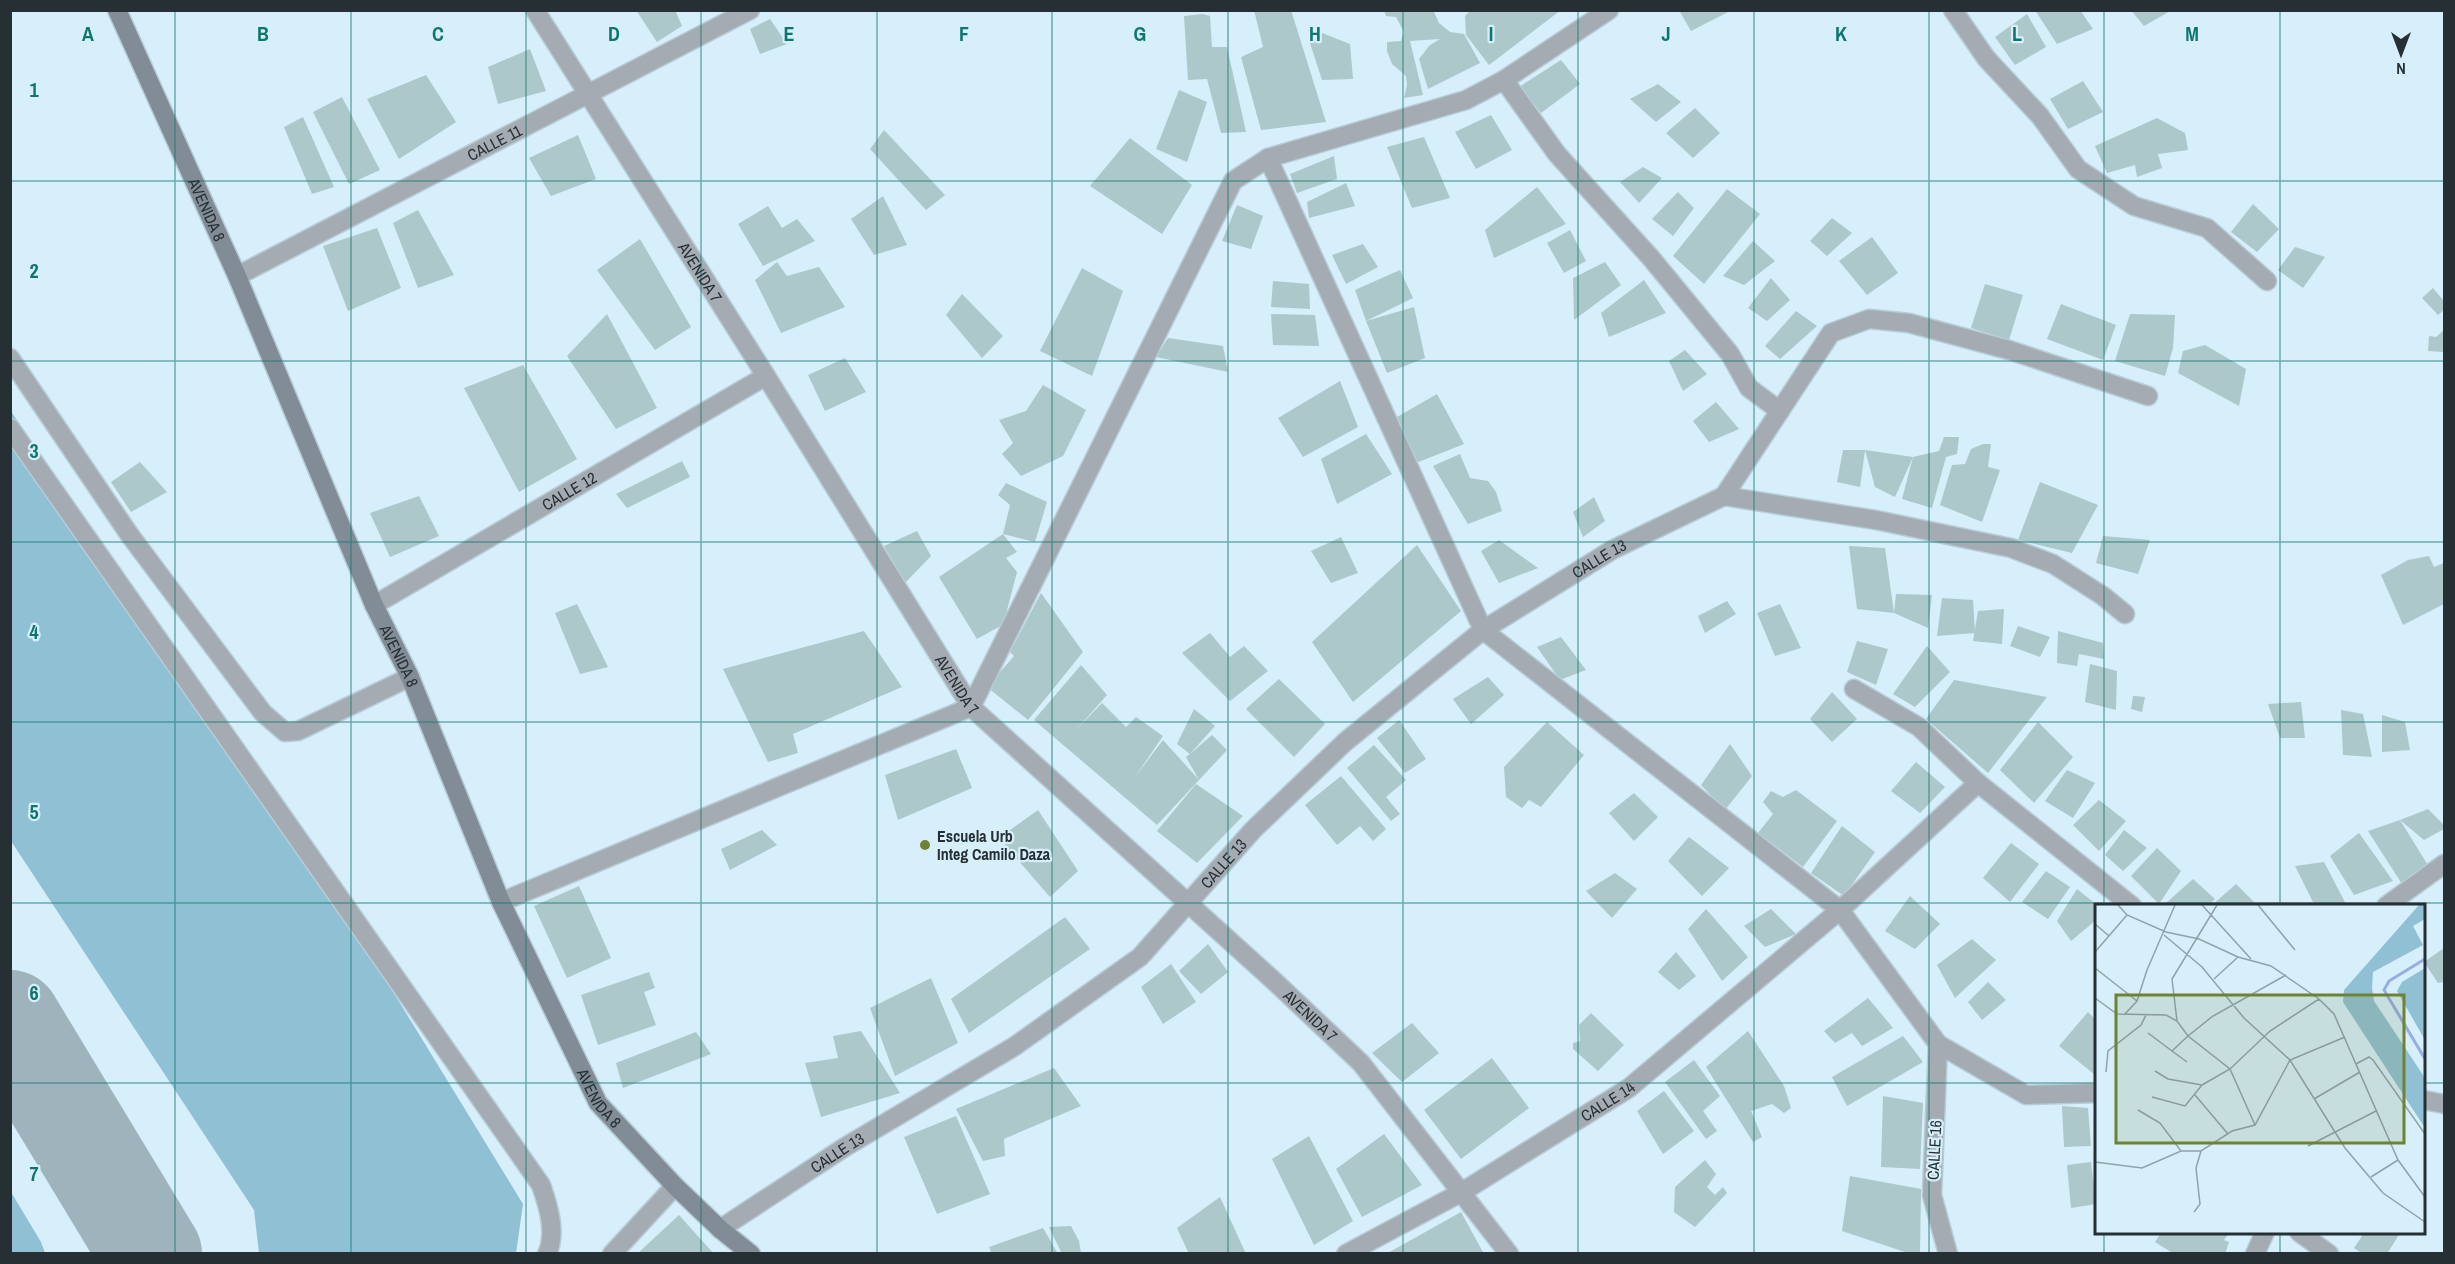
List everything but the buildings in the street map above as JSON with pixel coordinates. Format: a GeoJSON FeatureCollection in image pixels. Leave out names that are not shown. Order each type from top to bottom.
{"type":"FeatureCollection","features":[{"type":"Feature","properties":{"kind":"street","name":"AVENIDA 8"},"geometry":{"type":"LineString","coordinates":[[117,10],[237,276],[374,605],[410,677],[501,902],[598,1102],[675,1186],[720,1229],[751,1254]]}},
{"type":"Feature","properties":{"kind":"street","name":"AVENIDA 7"},"geometry":{"type":"LineString","coordinates":[[535,10],[586,95],[766,376],[971,707],[1361,1063],[1509,1254]]}},
{"type":"Feature","properties":{"kind":"street","name":"CALLE 11"},"geometry":{"type":"LineString","coordinates":[[237,276],[750,10]]}},
{"type":"Feature","properties":{"kind":"street"},"geometry":{"type":"LineString","coordinates":[[501,902],[971,707],[1233,181],[1268,158],[1466,100],[1504,80],[1609,10]]}},
{"type":"Feature","properties":{"kind":"street"},"geometry":{"type":"LineString","coordinates":[[1953,10],[1986,58],[2040,116],[2078,169],[2134,206],[2207,228],[2267,281]]}},
{"type":"Feature","properties":{"kind":"street"},"geometry":{"type":"LineString","coordinates":[[1504,80],[1557,154],[1651,258],[1730,354],[1749,388],[1780,411]]}},
{"type":"Feature","properties":{"kind":"street"},"geometry":{"type":"LineString","coordinates":[[1268,158],[1483,630],[1840,910],[1938,1044],[2026,1095],[2095,1093]]}},
{"type":"Feature","properties":{"kind":"street"},"geometry":{"type":"LineString","coordinates":[[2125,614],[2103,596],[2053,564],[2011,548],[1876,520],[1724,495],[1830,333],[1869,318],[1909,323],[2009,350],[2148,396]]}},
{"type":"Feature","properties":{"kind":"street"},"geometry":{"type":"LineString","coordinates":[[10,358],[129,534],[264,713],[285,732],[298,731],[410,677]]}},
{"type":"Feature","properties":{"kind":"street","name":"CALLE 12"},"geometry":{"type":"LineString","coordinates":[[374,605],[766,376]]}},
{"type":"Feature","properties":{"kind":"street"},"geometry":{"type":"LineString","coordinates":[[10,428],[541,1185],[548,1207],[550,1227],[547,1254]]}},
{"type":"Feature","properties":{"kind":"street","name":"CALLE 13"},"geometry":{"type":"LineString","coordinates":[[720,1229],[845,1147],[1015,1046],[1140,957],[1186,902],[1253,830],[1345,742],[1483,630],[1612,550],[1724,495]]}},
{"type":"Feature","properties":{"kind":"street"},"geometry":{"type":"LineString","coordinates":[[1854,689],[1919,727],[1978,783],[2129,904]]}},
{"type":"Feature","properties":{"kind":"street","name":"CALLE 14"},"geometry":{"type":"LineString","coordinates":[[1346,1254],[1462,1192],[1629,1088],[1840,910],[1978,783]]}},
{"type":"Feature","properties":{"kind":"street"},"geometry":{"type":"LineString","coordinates":[[2389,904],[2445,864]]}},
{"type":"Feature","properties":{"kind":"street","name":"CALLE 16"},"geometry":{"type":"LineString","coordinates":[[1938,1044],[1932,1195],[1948,1254]]}},
{"type":"Feature","properties":{"kind":"street"},"geometry":{"type":"LineString","coordinates":[[2425,1100],[2445,1104]]}},
{"type":"Feature","properties":{"kind":"street"},"geometry":{"type":"LineString","coordinates":[[612,1254],[675,1186]]}},
{"type":"Feature","properties":{"kind":"street"},"geometry":{"type":"LineString","coordinates":[[2255,1254],[2265,1234]]}},
{"type":"Feature","properties":{"kind":"street"},"geometry":{"type":"LineString","coordinates":[[2300,1234],[2329,1254]]}},
{"type":"Feature","properties":{"kind":"shaded area"},"geometry":{"type":"Polygon","coordinates":[[[10,410],[237,737],[523,1204],[516,1253],[259,1253],[254,1210],[11,841],[10,410]]]}},
{"type":"Feature","properties":{"kind":"shaded area"},"geometry":{"type":"Polygon","coordinates":[[[11,1192],[41,1242],[45,1253],[11,1253],[11,1192]]]}},
{"type":"Feature","properties":{"kind":"taxiway"},"geometry":{"type":"LineString","coordinates":[[10,1021],[151,1254]]}},
{"type":"Feature","properties":{"kind":"place","name":"Escuela Urb Integ Camilo Daza"},"geometry":{"type":"Point","coordinates":[925,845]}}]}
